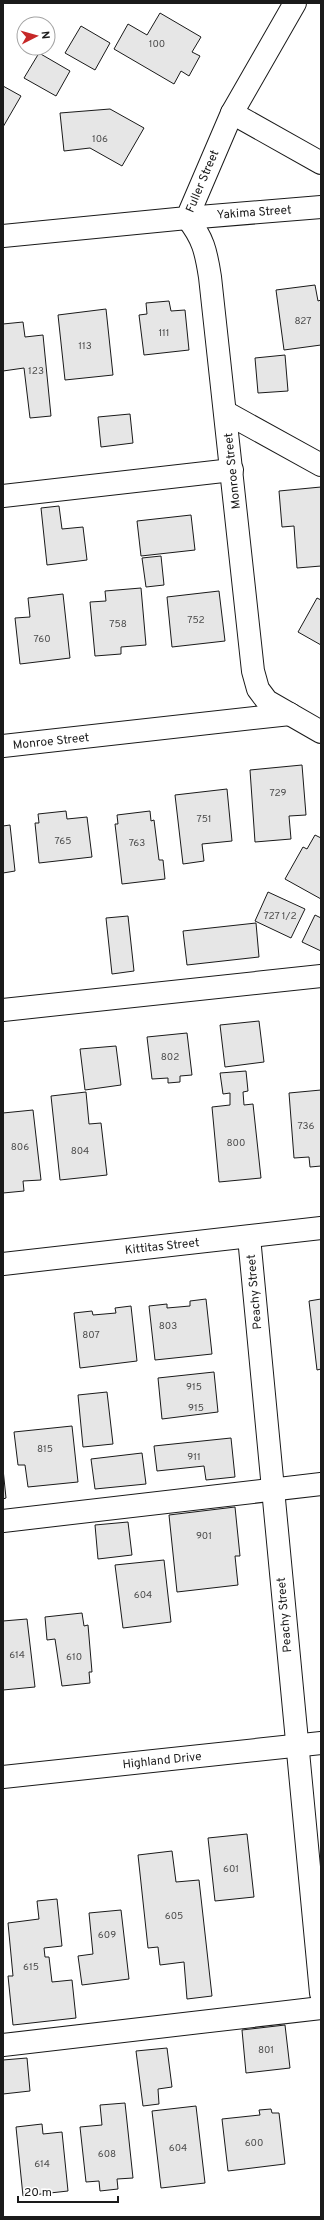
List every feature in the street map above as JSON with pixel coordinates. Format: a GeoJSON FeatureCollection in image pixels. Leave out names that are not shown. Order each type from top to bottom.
{"type":"FeatureCollection","features":[{"type":"Feature","properties":{"kind":"street","name":"Fuller Street"},"geometry":{"type":"LineString","coordinates":[[3,236],[186,218],[232,113],[295,3]]}},
{"type":"Feature","properties":{"kind":"street"},"geometry":{"type":"LineString","coordinates":[[232,113],[321,163]]}},
{"type":"Feature","properties":{"kind":"street","name":"Yakima Street"},"geometry":{"type":"LineString","coordinates":[[186,218],[321,207]]}},
{"type":"Feature","properties":{"kind":"street","name":"Monroe Street"},"geometry":{"type":"LineString","coordinates":[[186,218],[199,233],[207,256],[232,470],[253,672],[258,688],[267,701],[321,732]]}},
{"type":"Feature","properties":{"kind":"street"},"geometry":{"type":"LineString","coordinates":[[225,412],[321,465]]}},
{"type":"Feature","properties":{"kind":"street"},"geometry":{"type":"LineString","coordinates":[[3,496],[232,470]]}},
{"type":"Feature","properties":{"kind":"street","name":"Monroe Street"},"geometry":{"type":"LineString","coordinates":[[3,746],[290,714]]}},
{"type":"Feature","properties":{"kind":"street"},"geometry":{"type":"LineString","coordinates":[[3,1010],[321,976]]}},
{"type":"Feature","properties":{"kind":"street","name":"Kittitas Street"},"geometry":{"type":"LineString","coordinates":[[3,1264],[321,1228]]}},
{"type":"Feature","properties":{"kind":"street","name":"Peachy Street"},"geometry":{"type":"LineString","coordinates":[[249,1237],[321,1993]]}},
{"type":"Feature","properties":{"kind":"street"},"geometry":{"type":"LineString","coordinates":[[3,1521],[321,1484]]}},
{"type":"Feature","properties":{"kind":"street","name":"Highland Drive"},"geometry":{"type":"LineString","coordinates":[[3,1777],[321,1743]]}},
{"type":"Feature","properties":{"kind":"street"},"geometry":{"type":"LineString","coordinates":[[3,2045],[321,2008]]}},
{"type":"Feature","properties":{"kind":"building"},"geometry":{"type":"Polygon","coordinates":[[[160,13],[201,37],[192,52],[200,56],[189,76],[181,71],[174,84],[114,49],[128,24],[147,35],[160,13]]]}},
{"type":"Feature","properties":{"kind":"building"},"geometry":{"type":"Polygon","coordinates":[[[81,26],[110,43],[95,70],[65,53],[81,26]]]}},
{"type":"Feature","properties":{"kind":"building"},"geometry":{"type":"Polygon","coordinates":[[[37,56],[44,56],[70,71],[56,96],[24,78],[37,56]]]}},
{"type":"Feature","properties":{"kind":"building"},"geometry":{"type":"Polygon","coordinates":[[[3,86],[21,96],[3,127],[3,86]]]}},
{"type":"Feature","properties":{"kind":"building"},"geometry":{"type":"Polygon","coordinates":[[[110,109],[144,128],[122,166],[90,148],[64,151],[60,113],[110,109]]]}},
{"type":"Feature","properties":{"kind":"building"},"geometry":{"type":"Polygon","coordinates":[[[315,285],[318,301],[321,300],[321,345],[284,350],[276,290],[315,285]]]}},
{"type":"Feature","properties":{"kind":"building"},"geometry":{"type":"Polygon","coordinates":[[[169,301],[171,311],[185,310],[189,350],[144,355],[139,315],[147,314],[146,303],[169,301]]]}},
{"type":"Feature","properties":{"kind":"building"},"geometry":{"type":"Polygon","coordinates":[[[106,309],[113,375],[65,380],[58,315],[106,309]]]}},
{"type":"Feature","properties":{"kind":"building"},"geometry":{"type":"Polygon","coordinates":[[[23,322],[25,337],[43,335],[51,416],[30,418],[24,368],[3,371],[3,324],[23,322]]]}},
{"type":"Feature","properties":{"kind":"building"},"geometry":{"type":"Polygon","coordinates":[[[285,355],[288,391],[258,393],[255,358],[285,355]]]}},
{"type":"Feature","properties":{"kind":"building"},"geometry":{"type":"Polygon","coordinates":[[[130,414],[133,443],[101,447],[98,417],[130,414]]]}},
{"type":"Feature","properties":{"kind":"building"},"geometry":{"type":"Polygon","coordinates":[[[321,487],[321,566],[297,568],[294,526],[282,527],[279,491],[321,487]]]}},
{"type":"Feature","properties":{"kind":"building"},"geometry":{"type":"Polygon","coordinates":[[[59,506],[62,529],[83,527],[87,560],[47,565],[41,508],[59,506]]]}},
{"type":"Feature","properties":{"kind":"building"},"geometry":{"type":"Polygon","coordinates":[[[191,515],[195,550],[141,556],[137,521],[191,515]]]}},
{"type":"Feature","properties":{"kind":"building"},"geometry":{"type":"Polygon","coordinates":[[[161,556],[164,585],[146,587],[142,558],[161,556]]]}},
{"type":"Feature","properties":{"kind":"building"},"geometry":{"type":"Polygon","coordinates":[[[141,588],[146,645],[121,647],[121,654],[95,656],[90,602],[106,601],[105,591],[141,588]]]}},
{"type":"Feature","properties":{"kind":"building"},"geometry":{"type":"Polygon","coordinates":[[[219,591],[225,641],[172,647],[167,597],[219,591]]]}},
{"type":"Feature","properties":{"kind":"building"},"geometry":{"type":"Polygon","coordinates":[[[63,594],[70,658],[20,664],[15,618],[30,617],[28,598],[63,594]]]}},
{"type":"Feature","properties":{"kind":"building"},"geometry":{"type":"Polygon","coordinates":[[[317,598],[321,600],[321,645],[298,632],[317,598]]]}},
{"type":"Feature","properties":{"kind":"building"},"geometry":{"type":"Polygon","coordinates":[[[302,765],[306,815],[289,816],[291,839],[255,842],[250,770],[302,765]]]}},
{"type":"Feature","properties":{"kind":"building"},"geometry":{"type":"Polygon","coordinates":[[[227,789],[232,841],[202,844],[204,861],[183,864],[175,795],[227,789]]]}},
{"type":"Feature","properties":{"kind":"building"},"geometry":{"type":"Polygon","coordinates":[[[66,811],[67,819],[87,817],[92,857],[39,863],[35,823],[39,823],[38,814],[66,811]]]}},
{"type":"Feature","properties":{"kind":"building"},"geometry":{"type":"Polygon","coordinates":[[[150,811],[151,821],[154,820],[159,860],[163,860],[165,879],[122,884],[115,824],[118,824],[117,815],[150,811]]]}},
{"type":"Feature","properties":{"kind":"building"},"geometry":{"type":"Polygon","coordinates":[[[10,825],[15,871],[3,873],[3,826],[10,825]]]}},
{"type":"Feature","properties":{"kind":"building"},"geometry":{"type":"Polygon","coordinates":[[[315,835],[321,838],[321,899],[285,879],[303,847],[307,849],[315,835]]]}},
{"type":"Feature","properties":{"kind":"building"},"geometry":{"type":"Polygon","coordinates":[[[268,892],[305,909],[291,938],[255,921],[268,892]]]}},
{"type":"Feature","properties":{"kind":"building"},"geometry":{"type":"Polygon","coordinates":[[[315,915],[321,918],[321,951],[302,942],[315,915]]]}},
{"type":"Feature","properties":{"kind":"building"},"geometry":{"type":"Polygon","coordinates":[[[128,916],[134,971],[112,974],[106,918],[128,916]]]}},
{"type":"Feature","properties":{"kind":"building"},"geometry":{"type":"Polygon","coordinates":[[[256,923],[259,957],[187,965],[183,931],[256,923]]]}},
{"type":"Feature","properties":{"kind":"building"},"geometry":{"type":"Polygon","coordinates":[[[259,1021],[264,1062],[225,1067],[220,1025],[259,1021]]]}},
{"type":"Feature","properties":{"kind":"building"},"geometry":{"type":"Polygon","coordinates":[[[187,1033],[192,1075],[180,1076],[180,1082],[168,1083],[168,1078],[152,1079],[147,1037],[187,1033]]]}},
{"type":"Feature","properties":{"kind":"building"},"geometry":{"type":"Polygon","coordinates":[[[116,1046],[121,1085],[85,1090],[80,1049],[116,1046]]]}},
{"type":"Feature","properties":{"kind":"building"},"geometry":{"type":"Polygon","coordinates":[[[246,1071],[248,1091],[243,1092],[244,1105],[253,1104],[261,1178],[219,1182],[212,1107],[230,1105],[230,1093],[223,1094],[220,1073],[246,1071]]]}},
{"type":"Feature","properties":{"kind":"building"},"geometry":{"type":"Polygon","coordinates":[[[321,1090],[321,1166],[310,1167],[309,1157],[294,1158],[289,1093],[321,1090]]]}},
{"type":"Feature","properties":{"kind":"building"},"geometry":{"type":"Polygon","coordinates":[[[86,1092],[89,1124],[101,1123],[107,1175],[60,1180],[51,1096],[86,1092]]]}},
{"type":"Feature","properties":{"kind":"building"},"geometry":{"type":"Polygon","coordinates":[[[33,1110],[41,1180],[23,1181],[24,1191],[3,1193],[3,1113],[33,1110]]]}},
{"type":"Feature","properties":{"kind":"building"},"geometry":{"type":"Polygon","coordinates":[[[206,1299],[212,1354],[155,1360],[149,1306],[167,1304],[167,1308],[190,1306],[190,1301],[206,1299]]]}},
{"type":"Feature","properties":{"kind":"building"},"geometry":{"type":"Polygon","coordinates":[[[321,1299],[321,1369],[317,1370],[309,1301],[321,1299]]]}},
{"type":"Feature","properties":{"kind":"building"},"geometry":{"type":"Polygon","coordinates":[[[131,1306],[137,1361],[80,1368],[74,1313],[92,1311],[93,1315],[116,1313],[115,1308],[131,1306]]]}},
{"type":"Feature","properties":{"kind":"building"},"geometry":{"type":"Polygon","coordinates":[[[214,1372],[218,1412],[162,1419],[158,1378],[214,1372]]]}},
{"type":"Feature","properties":{"kind":"building"},"geometry":{"type":"Polygon","coordinates":[[[107,1392],[113,1444],[83,1447],[78,1395],[107,1392]]]}},
{"type":"Feature","properties":{"kind":"building"},"geometry":{"type":"Polygon","coordinates":[[[72,1426],[78,1482],[28,1487],[25,1465],[18,1465],[14,1432],[72,1426]]]}},
{"type":"Feature","properties":{"kind":"building"},"geometry":{"type":"Polygon","coordinates":[[[231,1438],[235,1477],[206,1480],[204,1466],[157,1471],[154,1446],[231,1438]]]}},
{"type":"Feature","properties":{"kind":"building"},"geometry":{"type":"Polygon","coordinates":[[[142,1453],[146,1484],[95,1489],[91,1459],[142,1453]]]}},
{"type":"Feature","properties":{"kind":"building"},"geometry":{"type":"Polygon","coordinates":[[[3,1469],[6,1498],[3,1499],[3,1469]]]}},
{"type":"Feature","properties":{"kind":"building"},"geometry":{"type":"Polygon","coordinates":[[[235,1507],[240,1556],[235,1556],[238,1585],[177,1592],[169,1515],[235,1507]]]}},
{"type":"Feature","properties":{"kind":"building"},"geometry":{"type":"Polygon","coordinates":[[[128,1522],[132,1555],[98,1559],[95,1525],[128,1522]]]}},
{"type":"Feature","properties":{"kind":"building"},"geometry":{"type":"Polygon","coordinates":[[[164,1560],[171,1622],[123,1628],[115,1565],[164,1560]]]}},
{"type":"Feature","properties":{"kind":"building"},"geometry":{"type":"Polygon","coordinates":[[[82,1613],[84,1626],[88,1625],[92,1672],[89,1672],[90,1683],[62,1686],[55,1639],[47,1640],[45,1617],[82,1613]]]}},
{"type":"Feature","properties":{"kind":"building"},"geometry":{"type":"Polygon","coordinates":[[[27,1619],[35,1687],[3,1690],[3,1621],[27,1619]]]}},
{"type":"Feature","properties":{"kind":"building"},"geometry":{"type":"Polygon","coordinates":[[[247,1834],[254,1897],[215,1901],[208,1838],[247,1834]]]}},
{"type":"Feature","properties":{"kind":"building"},"geometry":{"type":"Polygon","coordinates":[[[172,1851],[176,1882],[199,1880],[212,1996],[187,1999],[184,1962],[160,1965],[158,1947],[148,1948],[138,1855],[172,1851]]]}},
{"type":"Feature","properties":{"kind":"building"},"geometry":{"type":"Polygon","coordinates":[[[57,1899],[62,1946],[44,1948],[45,1957],[49,1957],[52,1982],[72,1980],[76,2018],[13,2025],[8,1976],[13,1976],[8,1923],[39,1919],[37,1901],[57,1899]]]}},
{"type":"Feature","properties":{"kind":"building"},"geometry":{"type":"Polygon","coordinates":[[[121,1910],[129,1979],[82,1985],[78,1956],[93,1954],[89,1913],[121,1910]]]}},
{"type":"Feature","properties":{"kind":"building"},"geometry":{"type":"Polygon","coordinates":[[[285,2025],[290,2068],[246,2073],[242,2030],[285,2025]]]}},
{"type":"Feature","properties":{"kind":"building"},"geometry":{"type":"Polygon","coordinates":[[[167,2048],[172,2087],[158,2089],[159,2104],[143,2106],[136,2051],[167,2048]]]}},
{"type":"Feature","properties":{"kind":"building"},"geometry":{"type":"Polygon","coordinates":[[[27,2058],[30,2091],[3,2094],[3,2060],[27,2058]]]}},
{"type":"Feature","properties":{"kind":"building"},"geometry":{"type":"Polygon","coordinates":[[[125,2103],[133,2178],[117,2179],[118,2189],[100,2191],[99,2181],[86,2182],[80,2127],[102,2125],[100,2105],[125,2103]]]}},
{"type":"Feature","properties":{"kind":"building"},"geometry":{"type":"Polygon","coordinates":[[[196,2106],[205,2183],[161,2188],[152,2111],[196,2106]]]}},
{"type":"Feature","properties":{"kind":"building"},"geometry":{"type":"Polygon","coordinates":[[[271,2109],[272,2113],[279,2113],[285,2164],[228,2171],[222,2119],[260,2115],[259,2110],[271,2109]]]}},
{"type":"Feature","properties":{"kind":"building"},"geometry":{"type":"Polygon","coordinates":[[[42,2124],[43,2134],[62,2132],[68,2191],[23,2196],[16,2127],[42,2124]]]}}]}
